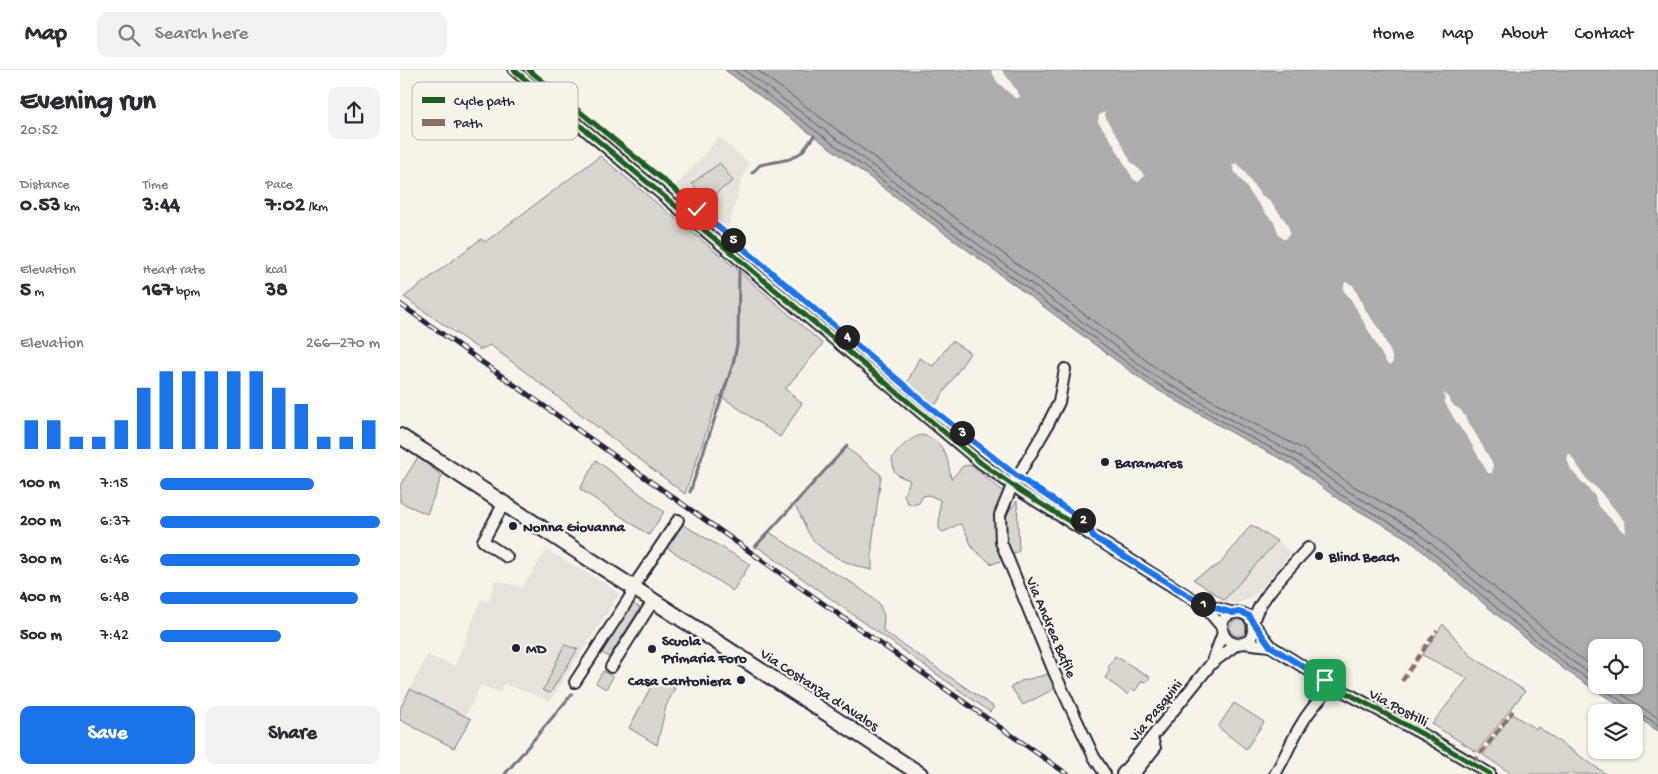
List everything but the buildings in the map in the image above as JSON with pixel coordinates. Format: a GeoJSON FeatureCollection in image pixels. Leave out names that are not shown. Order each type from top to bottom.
{"type":"FeatureCollection","features":[{"type":"Feature","properties":{"kind":"main road","name":"Via Costanza d'Avalos"},"geometry":{"type":"LineString","coordinates":[[400,436],[920,774]]}},
{"type":"Feature","properties":{"kind":"street"},"geometry":{"type":"LineString","coordinates":[[514,70],[528,82]]}},
{"type":"Feature","properties":{"kind":"street"},"geometry":{"type":"LineString","coordinates":[[578,124],[954,442],[1012,486],[1202,604],[1248,615],[1254,628],[1251,637],[1240,643],[1228,640],[1202,604]]}},
{"type":"Feature","properties":{"kind":"street","name":"Via Andrea Bafile"},"geometry":{"type":"LineString","coordinates":[[1065,369],[1059,402],[1012,486],[1000,515],[1001,542],[1055,674],[1094,757],[1105,774]]}},
{"type":"Feature","properties":{"kind":"street"},"geometry":{"type":"LineString","coordinates":[[504,503],[483,542],[507,557]]}},
{"type":"Feature","properties":{"kind":"street"},"geometry":{"type":"LineString","coordinates":[[575,682],[637,581],[678,520]]}},
{"type":"Feature","properties":{"kind":"street"},"geometry":{"type":"LineString","coordinates":[[1253,623],[1262,601],[1308,548]]}},
{"type":"Feature","properties":{"kind":"street"},"geometry":{"type":"LineString","coordinates":[[610,668],[653,601]]}},
{"type":"Feature","properties":{"kind":"street"},"geometry":{"type":"LineString","coordinates":[[1222,630],[1225,618],[1262,601]]}},
{"type":"Feature","properties":{"kind":"street","name":"Via Postilli"},"geometry":{"type":"LineString","coordinates":[[1253,623],[1270,646],[1332,685],[1426,736],[1490,774]]}},
{"type":"Feature","properties":{"kind":"street","name":"Via Pasquini"},"geometry":{"type":"LineString","coordinates":[[1211,664],[1222,630]]}},
{"type":"Feature","properties":{"kind":"street","name":"Via Postilli"},"geometry":{"type":"LineString","coordinates":[[1240,643],[1270,646]]}},
{"type":"Feature","properties":{"kind":"street","name":"Via Pasquini"},"geometry":{"type":"LineString","coordinates":[[1122,774],[1211,664],[1240,643]]}},
{"type":"Feature","properties":{"kind":"street"},"geometry":{"type":"LineString","coordinates":[[1274,774],[1286,756],[1310,710],[1332,685]]}},
{"type":"Feature","properties":{"kind":"street"},"geometry":{"type":"LineString","coordinates":[[1134,774],[1155,748],[1152,738]]}},
{"type":"Feature","properties":{"kind":"shaded area"},"geometry":{"type":"Polygon","coordinates":[[[719,137],[749,163],[741,182],[727,232],[674,188],[719,137]]]}},
{"type":"Feature","properties":{"kind":"shaded area"},"geometry":{"type":"Polygon","coordinates":[[[600,156],[739,271],[823,344],[785,389],[802,403],[780,437],[719,395],[685,494],[490,345],[480,350],[404,297],[481,239],[485,242],[600,156]]]}},
{"type":"Feature","properties":{"kind":"shaded area"},"geometry":{"type":"Polygon","coordinates":[[[720,163],[733,181],[705,201],[692,183],[720,163]]]}},
{"type":"Feature","properties":{"kind":"shaded area"},"geometry":{"type":"Polygon","coordinates":[[[952,341],[970,353],[934,407],[907,383],[919,358],[933,366],[952,341]]]}},
{"type":"Feature","properties":{"kind":"shaded area"},"geometry":{"type":"Polygon","coordinates":[[[922,435],[936,441],[944,451],[951,479],[963,466],[971,465],[1004,492],[998,510],[1009,511],[1017,501],[1019,551],[1014,553],[1009,548],[1001,561],[992,564],[973,549],[961,524],[943,532],[939,529],[940,500],[929,495],[923,496],[919,503],[912,505],[907,502],[904,495],[910,480],[899,476],[894,471],[892,459],[905,444],[913,438],[922,435]]]}},
{"type":"Feature","properties":{"kind":"shaded area"},"geometry":{"type":"Polygon","coordinates":[[[846,447],[881,475],[872,545],[872,570],[841,560],[820,547],[812,538],[793,504],[846,447]]]}},
{"type":"Feature","properties":{"kind":"shaded area"},"geometry":{"type":"Polygon","coordinates":[[[418,457],[442,476],[427,514],[400,502],[400,486],[418,457]]]}},
{"type":"Feature","properties":{"kind":"shaded area"},"geometry":{"type":"Polygon","coordinates":[[[596,460],[664,512],[649,535],[580,489],[596,460]]]}},
{"type":"Feature","properties":{"kind":"shaded area"},"geometry":{"type":"Polygon","coordinates":[[[682,524],[750,564],[733,591],[666,547],[682,524]]]}},
{"type":"Feature","properties":{"kind":"shaded area"},"geometry":{"type":"Polygon","coordinates":[[[1251,525],[1277,541],[1224,600],[1193,579],[1220,564],[1251,525]]]}},
{"type":"Feature","properties":{"kind":"shaded area"},"geometry":{"type":"Polygon","coordinates":[[[768,531],[811,560],[854,584],[878,602],[884,615],[883,631],[994,707],[990,712],[755,545],[768,531]]]}},
{"type":"Feature","properties":{"kind":"shaded area"},"geometry":{"type":"Polygon","coordinates":[[[1277,541],[1291,553],[1257,593],[1246,600],[1234,604],[1222,602],[1277,541]]]}},
{"type":"Feature","properties":{"kind":"shaded area"},"geometry":{"type":"Polygon","coordinates":[[[547,550],[620,593],[550,701],[504,684],[499,692],[481,685],[465,717],[410,689],[427,655],[455,666],[481,599],[489,602],[495,580],[522,587],[547,550]]]}},
{"type":"Feature","properties":{"kind":"shaded area"},"geometry":{"type":"Polygon","coordinates":[[[632,603],[640,608],[609,657],[600,652],[632,603]]]}},
{"type":"Feature","properties":{"kind":"shaded area"},"geometry":{"type":"Polygon","coordinates":[[[1235,620],[1241,620],[1246,625],[1244,634],[1235,636],[1230,631],[1230,625],[1235,620]]]}},
{"type":"Feature","properties":{"kind":"shaded area"},"geometry":{"type":"Polygon","coordinates":[[[1443,624],[1470,655],[1525,691],[1477,752],[1432,724],[1468,678],[1422,655],[1443,624]]]}},
{"type":"Feature","properties":{"kind":"shaded area"},"geometry":{"type":"Polygon","coordinates":[[[564,645],[578,649],[550,693],[542,690],[546,685],[564,645]]]}},
{"type":"Feature","properties":{"kind":"shaded area"},"geometry":{"type":"Polygon","coordinates":[[[1115,656],[1150,677],[1146,682],[1142,681],[1135,691],[1132,689],[1128,695],[1105,678],[1115,656]]]}},
{"type":"Feature","properties":{"kind":"shaded area"},"geometry":{"type":"Polygon","coordinates":[[[603,671],[613,677],[606,689],[596,683],[603,671]]]}},
{"type":"Feature","properties":{"kind":"shaded area"},"geometry":{"type":"Polygon","coordinates":[[[1049,674],[1056,688],[1023,705],[1011,687],[1021,681],[1049,674]]]}},
{"type":"Feature","properties":{"kind":"shaded area"},"geometry":{"type":"Polygon","coordinates":[[[655,679],[675,688],[666,706],[657,745],[629,728],[655,679]]]}},
{"type":"Feature","properties":{"kind":"shaded area"},"geometry":{"type":"Polygon","coordinates":[[[410,689],[471,719],[454,748],[400,720],[400,709],[410,689]]]}},
{"type":"Feature","properties":{"kind":"shaded area"},"geometry":{"type":"Polygon","coordinates":[[[1234,703],[1264,722],[1246,749],[1218,727],[1234,703]]]}},
{"type":"Feature","properties":{"kind":"shaded area"},"geometry":{"type":"Polygon","coordinates":[[[1512,714],[1536,729],[1538,727],[1606,774],[1512,774],[1483,755],[1512,714]]]}},
{"type":"Feature","properties":{"kind":"water"},"geometry":{"type":"Polygon","coordinates":[[[725,70],[1658,70],[1658,731],[1643,721],[1643,704],[1617,704],[1602,694],[1643,694],[1643,639],[1588,639],[1588,685],[1565,670],[1503,620],[1408,539],[1338,499],[1294,466],[1149,385],[725,70]]]}},
{"type":"Feature","properties":{"kind":"pier"},"geometry":{"type":"Polygon","coordinates":[[[991,70],[1002,70],[1020,96],[1015,98],[997,82],[991,70]]]}},
{"type":"Feature","properties":{"kind":"pier"},"geometry":{"type":"Polygon","coordinates":[[[1104,112],[1107,121],[1131,162],[1142,172],[1144,176],[1140,181],[1138,182],[1133,179],[1111,140],[1098,122],[1099,115],[1104,112]]]}},
{"type":"Feature","properties":{"kind":"pier"},"geometry":{"type":"Polygon","coordinates":[[[1237,163],[1261,195],[1269,200],[1287,223],[1290,233],[1286,239],[1279,235],[1274,222],[1235,172],[1232,165],[1237,163]]]}},
{"type":"Feature","properties":{"kind":"pier"},"geometry":{"type":"Polygon","coordinates":[[[1345,282],[1353,285],[1366,311],[1381,332],[1391,353],[1393,361],[1391,365],[1387,364],[1352,301],[1343,290],[1345,282]]]}},
{"type":"Feature","properties":{"kind":"pier"},"geometry":{"type":"Polygon","coordinates":[[[1444,392],[1454,406],[1461,410],[1472,428],[1492,462],[1492,473],[1488,473],[1468,438],[1458,425],[1445,403],[1444,392]]]}},
{"type":"Feature","properties":{"kind":"pier"},"geometry":{"type":"Polygon","coordinates":[[[1569,453],[1589,482],[1598,489],[1625,522],[1625,533],[1597,504],[1595,496],[1571,470],[1567,459],[1569,453]]]}},
{"type":"Feature","properties":{"kind":"waterway"},"geometry":{"type":"LineString","coordinates":[[752,173],[760,165],[790,159],[802,152],[814,136]]}},
{"type":"Feature","properties":{"kind":"waterway"},"geometry":{"type":"LineString","coordinates":[[690,492],[733,364],[738,340],[739,271]]}},
{"type":"Feature","properties":{"kind":"waterway"},"geometry":{"type":"LineString","coordinates":[[755,547],[847,446]]}},
{"type":"Feature","properties":{"kind":"waterway"},"geometry":{"type":"LineString","coordinates":[[505,774],[572,694]]}},
{"type":"Feature","properties":{"kind":"railway"},"geometry":{"type":"LineString","coordinates":[[400,304],[1067,774]]}},
{"type":"Feature","properties":{"kind":"marked path"},"geometry":{"type":"LineString","coordinates":[[1402,681],[1437,630]]}},
{"type":"Feature","properties":{"kind":"marked path"},"geometry":{"type":"LineString","coordinates":[[1473,763],[1513,711]]}},
{"type":"Feature","properties":{"kind":"cycle path"},"geometry":{"type":"LineString","coordinates":[[514,70],[528,82]]}},
{"type":"Feature","properties":{"kind":"cycle path"},"geometry":{"type":"LineString","coordinates":[[529,70],[544,82]]}},
{"type":"Feature","properties":{"kind":"cycle path"},"geometry":{"type":"LineString","coordinates":[[578,110],[673,188],[931,408],[1017,476],[1089,524],[1093,537]]}},
{"type":"Feature","properties":{"kind":"cycle path"},"geometry":{"type":"LineString","coordinates":[[578,124],[981,463],[1022,492],[1202,604],[1233,613],[1248,615],[1272,647],[1332,685],[1426,736],[1490,774]]}},
{"type":"Feature","properties":{"kind":"place","name":"Baramares"},"geometry":{"type":"Point","coordinates":[1105,462]}},
{"type":"Feature","properties":{"kind":"place","name":"Nonna Giovanna"},"geometry":{"type":"Point","coordinates":[513,526]}},
{"type":"Feature","properties":{"kind":"place","name":"Blind Beach"},"geometry":{"type":"Point","coordinates":[1319,556]}},
{"type":"Feature","properties":{"kind":"place","name":"MD"},"geometry":{"type":"Point","coordinates":[516,648]}},
{"type":"Feature","properties":{"kind":"place","name":"Scuola Primaria Foro"},"geometry":{"type":"Point","coordinates":[652,649]}},
{"type":"Feature","properties":{"kind":"place","name":"Casa Cantoniera"},"geometry":{"type":"Point","coordinates":[741,680]}},
{"type":"Feature","properties":{"kind":"route"},"geometry":{"type":"LineString","coordinates":[[697,209],[931,408],[1017,476],[1089,524],[1093,537],[1202,604],[1233,613],[1239,612],[1248,615],[1270,646],[1325,680]]}}]}
